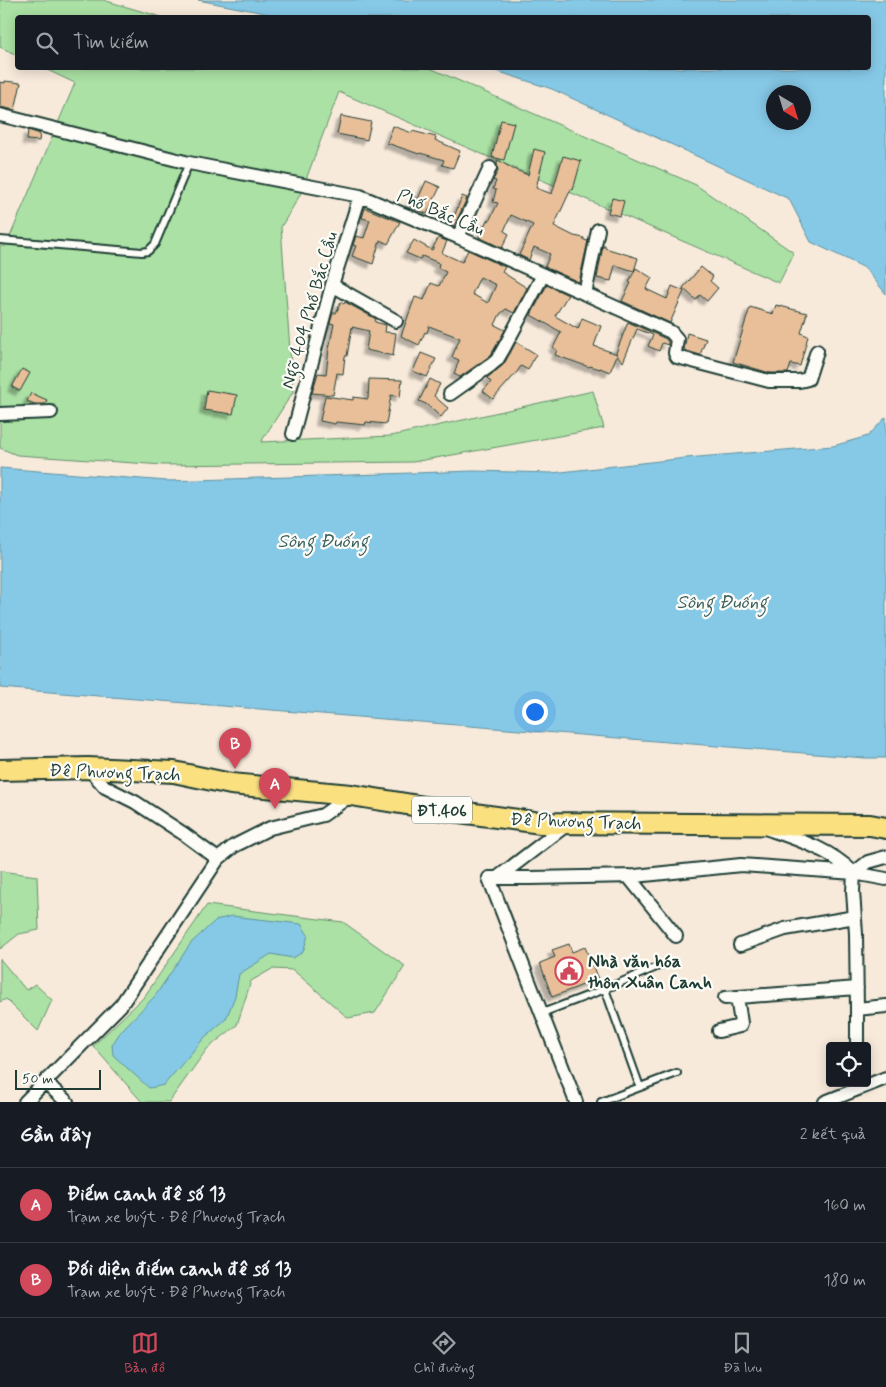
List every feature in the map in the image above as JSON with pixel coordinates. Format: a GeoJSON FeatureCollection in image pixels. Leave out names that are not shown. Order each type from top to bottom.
{"type":"FeatureCollection","features":[{"type":"Feature","properties":{"kind":"main road","name":"Đê Phương Trạch"},"geometry":{"type":"LineString","coordinates":[[0,770],[88,768],[174,772],[231,784],[351,795],[541,823],[870,825],[886,828]]}},
{"type":"Feature","properties":{"kind":"street","name":"Phố Bắc Cầu"},"geometry":{"type":"LineString","coordinates":[[0,115],[189,163],[360,196],[458,237],[674,334],[677,339],[675,353],[677,357],[769,381],[798,381],[808,378],[817,351]]}},
{"type":"Feature","properties":{"kind":"street"},"geometry":{"type":"LineString","coordinates":[[458,237],[490,168]]}},
{"type":"Feature","properties":{"kind":"street","name":"Ngõ 404 Phố Bắc Cầu"},"geometry":{"type":"LineString","coordinates":[[293,434],[332,285],[360,196]]}},
{"type":"Feature","properties":{"kind":"street"},"geometry":{"type":"LineString","coordinates":[[585,294],[598,230]]}},
{"type":"Feature","properties":{"kind":"street"},"geometry":{"type":"LineString","coordinates":[[450,394],[496,360],[516,327],[543,275]]}},
{"type":"Feature","properties":{"kind":"street"},"geometry":{"type":"LineString","coordinates":[[332,285],[396,321]]}},
{"type":"Feature","properties":{"kind":"street"},"geometry":{"type":"LineString","coordinates":[[0,414],[51,412]]}},
{"type":"Feature","properties":{"kind":"street"},"geometry":{"type":"LineString","coordinates":[[88,768],[105,787],[135,802],[218,859]]}},
{"type":"Feature","properties":{"kind":"street"},"geometry":{"type":"LineString","coordinates":[[25,1102],[121,1005],[218,859],[234,846],[270,828],[323,815],[351,795]]}},
{"type":"Feature","properties":{"kind":"street"},"geometry":{"type":"LineString","coordinates":[[497,878],[569,823]]}},
{"type":"Feature","properties":{"kind":"street"},"geometry":{"type":"LineString","coordinates":[[754,824],[805,842],[843,862],[854,873],[857,1042]]}},
{"type":"Feature","properties":{"kind":"street"},"geometry":{"type":"LineString","coordinates":[[854,873],[868,862],[886,857]]}},
{"type":"Feature","properties":{"kind":"street"},"geometry":{"type":"LineString","coordinates":[[576,1102],[489,878],[628,876],[741,865],[854,873],[886,879]]}},
{"type":"Feature","properties":{"kind":"street"},"geometry":{"type":"LineString","coordinates":[[628,876],[676,936]]}},
{"type":"Feature","properties":{"kind":"street"},"geometry":{"type":"LineString","coordinates":[[740,945],[784,929],[855,917]]}},
{"type":"Feature","properties":{"kind":"street"},"geometry":{"type":"LineString","coordinates":[[719,1030],[740,1026],[741,1023],[731,997],[857,988]]}},
{"type":"Feature","properties":{"kind":"street"},"geometry":{"type":"LineString","coordinates":[[857,1009],[886,1006]]}},
{"type":"Feature","properties":{"kind":"street"},"geometry":{"type":"LineString","coordinates":[[871,1079],[886,1078]]}},
{"type":"Feature","properties":{"kind":"street"},"geometry":{"type":"LineString","coordinates":[[45,1082],[67,1102]]}},
{"type":"Feature","properties":{"kind":"street"},"geometry":{"type":"LineString","coordinates":[[825,1102],[854,1087]]}},
{"type":"Feature","properties":{"kind":"lane"},"geometry":{"type":"LineString","coordinates":[[0,240],[142,252],[148,250],[155,244],[189,163]]}},
{"type":"Feature","properties":{"kind":"lane"},"geometry":{"type":"LineString","coordinates":[[542,1013],[666,963]]}},
{"type":"Feature","properties":{"kind":"lane"},"geometry":{"type":"LineString","coordinates":[[605,989],[640,1087]]}},
{"type":"Feature","properties":{"kind":"lane"},"geometry":{"type":"LineString","coordinates":[[601,1102],[677,1073]]}},
{"type":"Feature","properties":{"kind":"green space"},"geometry":{"type":"Polygon","coordinates":[[[0,0],[103,0],[154,15],[15,15],[15,54],[0,47],[0,0]]]}},
{"type":"Feature","properties":{"kind":"green space"},"geometry":{"type":"Polygon","coordinates":[[[47,70],[435,70],[696,185],[794,253],[779,283],[339,92],[300,195],[281,227],[293,392],[261,442],[391,436],[593,391],[604,428],[413,462],[163,465],[17,455],[0,448],[0,246],[6,246],[75,83],[47,70]]]}},
{"type":"Feature","properties":{"kind":"green space"},"geometry":{"type":"Polygon","coordinates":[[[0,871],[37,876],[39,930],[19,934],[0,949],[0,871]]]}},
{"type":"Feature","properties":{"kind":"green space"},"geometry":{"type":"Polygon","coordinates":[[[207,905],[343,922],[405,966],[375,1013],[348,1018],[293,970],[272,969],[251,981],[237,1025],[207,1049],[169,1102],[142,1102],[93,1046],[144,997],[207,905]]]}},
{"type":"Feature","properties":{"kind":"green space"},"geometry":{"type":"Polygon","coordinates":[[[0,959],[26,990],[35,984],[52,1000],[38,1031],[6,999],[0,1002],[0,959]]]}},
{"type":"Feature","properties":{"kind":"water"},"geometry":{"type":"Polygon","coordinates":[[[198,0],[886,0],[886,294],[865,268],[811,242],[789,199],[552,89],[493,70],[871,70],[871,15],[275,15],[198,0]]]}},
{"type":"Feature","properties":{"kind":"water","name":"Sông Đuống"},"geometry":{"type":"Polygon","coordinates":[[[886,417],[886,758],[865,758],[0,688],[0,468],[167,481],[474,471],[552,473],[686,458],[833,446],[868,436],[886,417]]]}},
{"type":"Feature","properties":{"kind":"water"},"geometry":{"type":"Polygon","coordinates":[[[232,916],[301,924],[308,935],[303,952],[293,958],[271,954],[239,974],[235,996],[226,1019],[205,1037],[164,1085],[149,1088],[113,1055],[112,1045],[121,1031],[155,996],[191,943],[216,920],[232,916]]]}},
{"type":"Feature","properties":{"kind":"building"},"geometry":{"type":"Polygon","coordinates":[[[5,81],[21,83],[15,110],[0,107],[0,82],[5,83],[5,81]]]}},
{"type":"Feature","properties":{"kind":"building"},"geometry":{"type":"Polygon","coordinates":[[[341,116],[371,122],[367,140],[337,134],[341,116]]]}},
{"type":"Feature","properties":{"kind":"building"},"geometry":{"type":"Polygon","coordinates":[[[501,120],[514,123],[504,160],[492,157],[501,120]]]}},
{"type":"Feature","properties":{"kind":"building"},"geometry":{"type":"Polygon","coordinates":[[[393,126],[412,133],[412,131],[436,137],[435,140],[460,151],[453,168],[442,165],[444,160],[387,143],[393,126]]]}},
{"type":"Feature","properties":{"kind":"building"},"geometry":{"type":"Polygon","coordinates":[[[28,130],[40,134],[39,141],[27,140],[28,130]]]}},
{"type":"Feature","properties":{"kind":"building"},"geometry":{"type":"Polygon","coordinates":[[[534,149],[545,152],[536,188],[552,194],[563,156],[581,161],[573,190],[571,189],[554,226],[588,241],[579,282],[545,267],[550,254],[534,247],[529,260],[519,255],[533,225],[511,215],[504,231],[509,234],[502,248],[479,237],[498,203],[493,202],[496,190],[493,189],[496,181],[493,180],[498,171],[498,160],[528,175],[534,149]]]}},
{"type":"Feature","properties":{"kind":"building"},"geometry":{"type":"Polygon","coordinates":[[[426,181],[440,187],[427,214],[409,206],[413,196],[418,199],[426,181]]]}},
{"type":"Feature","properties":{"kind":"building"},"geometry":{"type":"Polygon","coordinates":[[[462,196],[467,198],[454,226],[451,225],[462,196]]]}},
{"type":"Feature","properties":{"kind":"building"},"geometry":{"type":"Polygon","coordinates":[[[612,198],[624,201],[620,216],[608,213],[612,198]]]}},
{"type":"Feature","properties":{"kind":"building"},"geometry":{"type":"Polygon","coordinates":[[[365,208],[400,222],[388,244],[380,240],[373,264],[352,256],[356,246],[353,245],[356,236],[364,238],[370,220],[362,218],[365,208]]]}},
{"type":"Feature","properties":{"kind":"building"},"geometry":{"type":"Polygon","coordinates":[[[438,238],[447,241],[442,253],[462,262],[468,250],[505,267],[502,272],[527,288],[514,313],[506,309],[500,314],[495,325],[505,330],[491,355],[460,377],[454,374],[459,360],[452,357],[460,338],[429,326],[419,345],[401,336],[415,297],[424,300],[431,283],[439,286],[446,272],[438,268],[439,263],[422,256],[420,259],[406,253],[414,240],[432,250],[438,238]],[[480,277],[472,294],[488,303],[496,285],[480,277]]]}},
{"type":"Feature","properties":{"kind":"building"},"geometry":{"type":"Polygon","coordinates":[[[603,246],[638,258],[634,271],[615,265],[611,281],[597,278],[603,246]]]}},
{"type":"Feature","properties":{"kind":"building"},"geometry":{"type":"Polygon","coordinates":[[[701,267],[713,277],[710,281],[718,288],[707,301],[700,295],[696,300],[683,288],[701,267]]]}},
{"type":"Feature","properties":{"kind":"building"},"geometry":{"type":"Polygon","coordinates":[[[636,268],[652,278],[646,289],[667,299],[672,286],[684,291],[670,323],[622,301],[636,268]]]}},
{"type":"Feature","properties":{"kind":"building"},"geometry":{"type":"Polygon","coordinates":[[[547,285],[568,295],[555,316],[578,329],[582,318],[601,326],[594,346],[617,354],[628,322],[666,339],[668,345],[662,343],[659,351],[648,346],[653,335],[637,329],[623,362],[617,355],[610,372],[555,355],[557,350],[553,348],[561,332],[531,315],[547,285]]]}},
{"type":"Feature","properties":{"kind":"building"},"geometry":{"type":"Polygon","coordinates":[[[341,302],[344,304],[345,302],[376,319],[375,322],[386,325],[385,332],[396,333],[393,356],[366,350],[369,331],[352,327],[343,374],[337,373],[333,395],[312,393],[318,373],[326,374],[334,324],[330,323],[333,313],[336,313],[341,302]]]}},
{"type":"Feature","properties":{"kind":"building"},"geometry":{"type":"Polygon","coordinates":[[[776,305],[807,313],[801,333],[808,336],[800,366],[791,364],[788,373],[770,373],[733,362],[750,307],[773,314],[776,305]]]}},
{"type":"Feature","properties":{"kind":"building"},"geometry":{"type":"Polygon","coordinates":[[[687,333],[706,339],[700,355],[684,350],[687,333]]]}},
{"type":"Feature","properties":{"kind":"building"},"geometry":{"type":"Polygon","coordinates":[[[516,342],[536,354],[528,370],[521,366],[493,399],[483,391],[491,382],[487,378],[504,364],[516,342]]]}},
{"type":"Feature","properties":{"kind":"building"},"geometry":{"type":"Polygon","coordinates":[[[421,353],[436,359],[427,377],[413,371],[421,353]]]}},
{"type":"Feature","properties":{"kind":"building"},"geometry":{"type":"Polygon","coordinates":[[[22,369],[30,373],[20,391],[12,387],[22,369]]]}},
{"type":"Feature","properties":{"kind":"building"},"geometry":{"type":"Polygon","coordinates":[[[369,379],[402,380],[400,397],[391,395],[386,424],[366,422],[365,425],[336,422],[335,424],[320,421],[325,396],[353,400],[353,397],[368,399],[369,379]]]}},
{"type":"Feature","properties":{"kind":"building"},"geometry":{"type":"Polygon","coordinates":[[[430,379],[440,384],[434,396],[448,408],[441,417],[426,404],[419,401],[430,379]]]}},
{"type":"Feature","properties":{"kind":"building"},"geometry":{"type":"Polygon","coordinates":[[[207,390],[237,395],[233,414],[204,410],[207,390]]]}},
{"type":"Feature","properties":{"kind":"building"},"geometry":{"type":"Polygon","coordinates":[[[31,393],[47,400],[45,404],[35,404],[27,401],[31,393]]]}},
{"type":"Feature","properties":{"kind":"building","name":"Nhà văn hóa thôn Xuân Canh"},"geometry":{"type":"Polygon","coordinates":[[[569,944],[572,952],[585,947],[598,979],[552,997],[540,963],[555,957],[552,950],[569,944]]]}},
{"type":"Feature","properties":{"kind":"place","name":"Đối diện điếm canh đê số 13"},"geometry":{"type":"Point","coordinates":[235,769]}},
{"type":"Feature","properties":{"kind":"place","name":"Điếm canh đê số 13"},"geometry":{"type":"Point","coordinates":[275,809]}},
{"type":"Feature","properties":{"kind":"place","name":"Nhà văn hóa thôn Xuân Canh"},"geometry":{"type":"Point","coordinates":[569,971]}}]}
